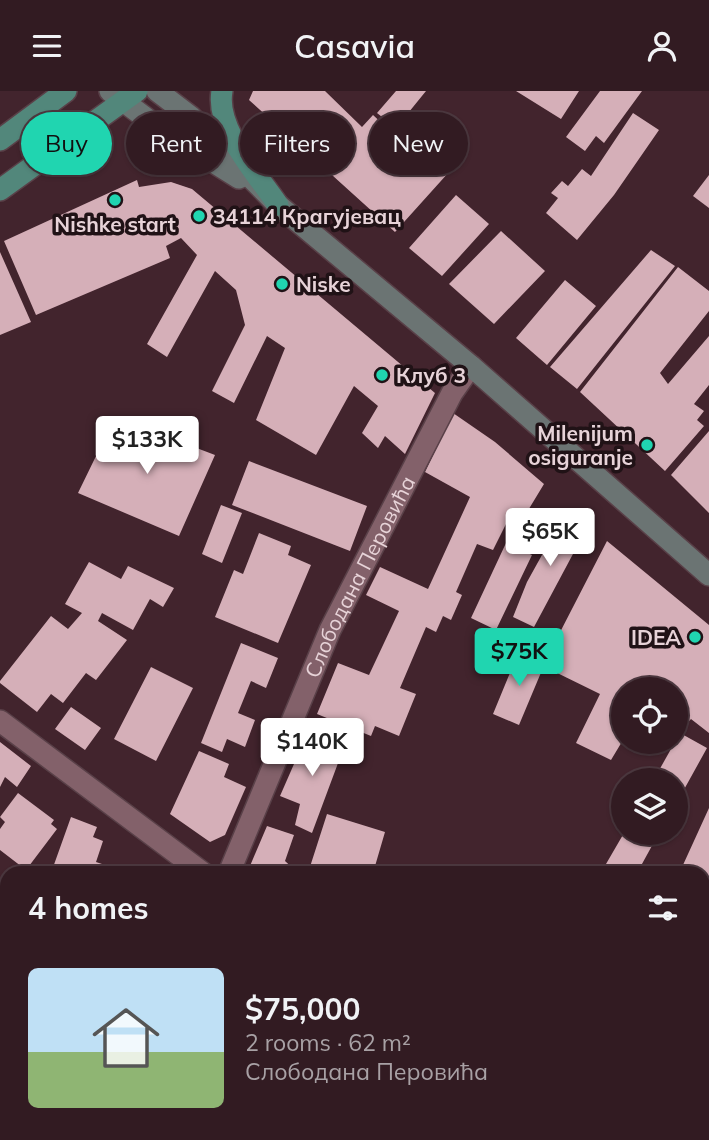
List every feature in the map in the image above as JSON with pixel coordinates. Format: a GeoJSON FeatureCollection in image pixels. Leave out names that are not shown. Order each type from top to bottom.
{"type":"FeatureCollection","features":[{"type":"Feature","properties":{"kind":"main road"},"geometry":{"type":"LineString","coordinates":[[0,140],[66,91]]}},
{"type":"Feature","properties":{"kind":"main road"},"geometry":{"type":"LineString","coordinates":[[222,91],[221,105],[229,133],[278,205]]}},
{"type":"Feature","properties":{"kind":"main road"},"geometry":{"type":"LineString","coordinates":[[0,190],[123,95]]}},
{"type":"Feature","properties":{"kind":"street"},"geometry":{"type":"LineString","coordinates":[[157,91],[199,124],[278,205]]}},
{"type":"Feature","properties":{"kind":"street"},"geometry":{"type":"LineString","coordinates":[[123,95],[278,205],[471,366],[709,575]]}},
{"type":"Feature","properties":{"kind":"street","name":"Слободана Перовића"},"geometry":{"type":"LineString","coordinates":[[232,866],[330,630],[452,393],[471,366]]}},
{"type":"Feature","properties":{"kind":"street"},"geometry":{"type":"LineString","coordinates":[[0,721],[194,866]]}},
{"type":"Feature","properties":{"kind":"building"},"geometry":{"type":"Polygon","coordinates":[[[253,91],[325,91],[347,112],[262,112],[249,100],[253,91]]]}},
{"type":"Feature","properties":{"kind":"building"},"geometry":{"type":"Polygon","coordinates":[[[396,91],[426,91],[409,112],[378,112],[396,91]]]}},
{"type":"Feature","properties":{"kind":"building"},"geometry":{"type":"Polygon","coordinates":[[[516,91],[579,91],[561,119],[516,91]]]}},
{"type":"Feature","properties":{"kind":"building"},"geometry":{"type":"Polygon","coordinates":[[[600,91],[642,91],[604,143],[596,136],[585,151],[566,137],[600,91]]]}},
{"type":"Feature","properties":{"kind":"building"},"geometry":{"type":"Polygon","coordinates":[[[633,113],[659,130],[614,195],[577,240],[546,213],[558,198],[551,193],[562,181],[568,186],[582,169],[591,176],[633,113]]]}},
{"type":"Feature","properties":{"kind":"building"},"geometry":{"type":"Polygon","coordinates":[[[369,119],[369,175],[446,175],[395,232],[332,175],[355,175],[355,120],[362,127],[369,119]]]}},
{"type":"Feature","properties":{"kind":"building"},"geometry":{"type":"Polygon","coordinates":[[[709,175],[709,208],[693,196],[709,175]]]}},
{"type":"Feature","properties":{"kind":"building"},"geometry":{"type":"Polygon","coordinates":[[[137,180],[139,187],[171,182],[192,189],[435,393],[405,454],[385,436],[378,448],[362,433],[378,406],[354,386],[316,455],[256,420],[285,348],[267,336],[234,403],[212,391],[245,325],[236,290],[215,271],[167,357],[147,344],[197,255],[181,238],[166,246],[170,258],[36,315],[4,241],[137,180]]]}},
{"type":"Feature","properties":{"kind":"building"},"geometry":{"type":"Polygon","coordinates":[[[456,195],[489,224],[442,276],[409,248],[456,195]]]}},
{"type":"Feature","properties":{"kind":"building"},"geometry":{"type":"Polygon","coordinates":[[[501,231],[545,271],[494,324],[449,284],[501,231]]]}},
{"type":"Feature","properties":{"kind":"building"},"geometry":{"type":"Polygon","coordinates":[[[651,250],[675,266],[577,389],[550,367],[651,250]]]}},
{"type":"Feature","properties":{"kind":"building"},"geometry":{"type":"Polygon","coordinates":[[[0,252],[31,322],[0,335],[0,252]]]}},
{"type":"Feature","properties":{"kind":"building"},"geometry":{"type":"Polygon","coordinates":[[[678,267],[709,291],[709,311],[660,373],[668,384],[709,336],[709,385],[694,404],[704,411],[697,420],[704,426],[665,471],[580,392],[678,267]]]}},
{"type":"Feature","properties":{"kind":"building"},"geometry":{"type":"Polygon","coordinates":[[[565,280],[596,306],[547,365],[516,338],[565,280]]]}},
{"type":"Feature","properties":{"kind":"building"},"geometry":{"type":"Polygon","coordinates":[[[453,413],[495,442],[544,484],[521,522],[510,516],[493,550],[477,544],[456,592],[462,595],[451,620],[443,616],[436,632],[426,627],[400,688],[416,694],[399,736],[375,726],[371,736],[317,714],[338,663],[369,675],[399,611],[366,595],[380,567],[428,589],[470,497],[425,472],[453,413]]]}},
{"type":"Feature","properties":{"kind":"building"},"geometry":{"type":"Polygon","coordinates":[[[115,417],[215,455],[179,536],[78,493],[115,417]]]}},
{"type":"Feature","properties":{"kind":"building"},"geometry":{"type":"Polygon","coordinates":[[[709,431],[709,513],[671,475],[709,431]]]}},
{"type":"Feature","properties":{"kind":"building"},"geometry":{"type":"Polygon","coordinates":[[[249,461],[367,506],[350,551],[232,505],[249,461]]]}},
{"type":"Feature","properties":{"kind":"building"},"geometry":{"type":"Polygon","coordinates":[[[221,505],[242,513],[222,563],[202,554],[221,505]]]}},
{"type":"Feature","properties":{"kind":"building"},"geometry":{"type":"Polygon","coordinates":[[[568,508],[589,524],[534,627],[513,617],[527,582],[568,508]]]}},
{"type":"Feature","properties":{"kind":"building"},"geometry":{"type":"Polygon","coordinates":[[[259,533],[291,546],[288,555],[311,565],[278,643],[215,617],[234,570],[243,574],[259,533]]]}},
{"type":"Feature","properties":{"kind":"building"},"geometry":{"type":"Polygon","coordinates":[[[607,541],[709,625],[709,733],[691,719],[688,722],[688,677],[611,677],[611,754],[615,754],[611,760],[576,743],[600,694],[545,667],[607,541]]]}},
{"type":"Feature","properties":{"kind":"building"},"geometry":{"type":"Polygon","coordinates":[[[506,543],[532,555],[496,630],[471,618],[506,543]]]}},
{"type":"Feature","properties":{"kind":"building"},"geometry":{"type":"Polygon","coordinates":[[[89,562],[121,579],[128,566],[174,588],[163,607],[150,599],[133,630],[102,613],[98,621],[127,640],[96,680],[86,673],[63,703],[51,694],[37,712],[0,681],[51,616],[68,629],[82,613],[65,604],[89,562]]]}},
{"type":"Feature","properties":{"kind":"building"},"geometry":{"type":"Polygon","coordinates":[[[241,643],[278,658],[266,688],[251,681],[238,713],[255,720],[245,747],[227,739],[222,752],[201,743],[241,643]]]}},
{"type":"Feature","properties":{"kind":"building"},"geometry":{"type":"Polygon","coordinates":[[[519,651],[545,663],[519,725],[493,714],[519,651]]]}},
{"type":"Feature","properties":{"kind":"building"},"geometry":{"type":"Polygon","coordinates":[[[151,667],[193,688],[156,761],[114,739],[151,667]]]}},
{"type":"Feature","properties":{"kind":"building"},"geometry":{"type":"Polygon","coordinates":[[[71,707],[101,728],[85,750],[55,729],[71,707]]]}},
{"type":"Feature","properties":{"kind":"building"},"geometry":{"type":"Polygon","coordinates":[[[308,732],[344,747],[312,833],[295,825],[300,804],[280,796],[308,732]]]}},
{"type":"Feature","properties":{"kind":"building"},"geometry":{"type":"Polygon","coordinates":[[[688,737],[707,748],[688,782],[688,768],[660,768],[668,754],[688,754],[688,737]]]}},
{"type":"Feature","properties":{"kind":"building"},"geometry":{"type":"Polygon","coordinates":[[[0,742],[31,766],[17,787],[5,777],[0,787],[0,742]]]}},
{"type":"Feature","properties":{"kind":"building"},"geometry":{"type":"Polygon","coordinates":[[[199,751],[229,764],[224,777],[246,787],[225,835],[210,842],[170,814],[199,751]]]}},
{"type":"Feature","properties":{"kind":"building"},"geometry":{"type":"Polygon","coordinates":[[[18,793],[54,820],[51,824],[57,829],[29,866],[21,866],[0,850],[0,829],[5,822],[0,817],[18,793]]]}},
{"type":"Feature","properties":{"kind":"building"},"geometry":{"type":"Polygon","coordinates":[[[709,808],[709,866],[683,865],[709,808]]]}},
{"type":"Feature","properties":{"kind":"building"},"geometry":{"type":"Polygon","coordinates":[[[327,814],[385,832],[375,866],[310,866],[327,814]]]}},
{"type":"Feature","properties":{"kind":"building"},"geometry":{"type":"Polygon","coordinates":[[[71,817],[97,827],[93,837],[103,841],[96,862],[102,864],[101,866],[54,866],[71,817]]]}},
{"type":"Feature","properties":{"kind":"building"},"geometry":{"type":"Polygon","coordinates":[[[267,826],[294,835],[285,861],[290,866],[250,866],[267,826]]]}},
{"type":"Feature","properties":{"kind":"building"},"geometry":{"type":"Polygon","coordinates":[[[617,845],[652,845],[641,866],[606,864],[617,845]]]}},
{"type":"Feature","properties":{"kind":"place","name":"Nishke start"},"geometry":{"type":"Point","coordinates":[115,200]}},
{"type":"Feature","properties":{"kind":"place","name":"34114 Крагујевац"},"geometry":{"type":"Point","coordinates":[199,216]}},
{"type":"Feature","properties":{"kind":"place","name":"Niske"},"geometry":{"type":"Point","coordinates":[282,284]}},
{"type":"Feature","properties":{"kind":"place","name":"Клуб 3"},"geometry":{"type":"Point","coordinates":[382,375]}},
{"type":"Feature","properties":{"kind":"place","name":"Milenijum osiguranje"},"geometry":{"type":"Point","coordinates":[647,445]}},
{"type":"Feature","properties":{"kind":"place","name":"IDEA"},"geometry":{"type":"Point","coordinates":[695,637]}}]}
